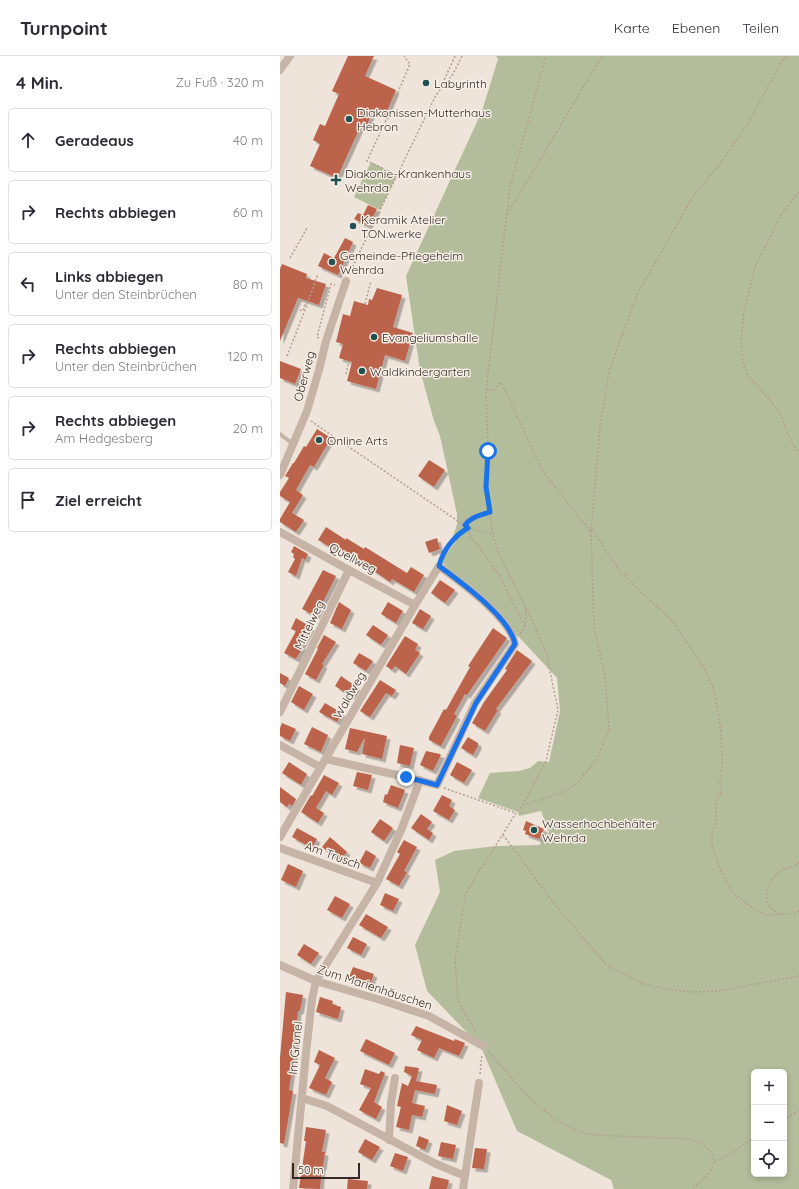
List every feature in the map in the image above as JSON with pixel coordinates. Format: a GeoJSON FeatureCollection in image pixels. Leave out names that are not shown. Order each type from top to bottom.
{"type":"FeatureCollection","features":[{"type":"Feature","properties":{"kind":"street"},"geometry":{"type":"LineString","coordinates":[[280,70],[290,56]]}},
{"type":"Feature","properties":{"kind":"street","name":"Oberweg"},"geometry":{"type":"LineString","coordinates":[[280,475],[305,417],[326,341],[346,281]]}},
{"type":"Feature","properties":{"kind":"street","name":"Quellweg"},"geometry":{"type":"LineString","coordinates":[[280,532],[348,570],[415,604]]}},
{"type":"Feature","properties":{"kind":"street"},"geometry":{"type":"LineString","coordinates":[[326,759],[437,785],[476,703],[515,644],[514,638],[500,618],[470,590],[439,566]]}},
{"type":"Feature","properties":{"kind":"street","name":"Waldweg"},"geometry":{"type":"LineString","coordinates":[[280,837],[415,604],[439,566]]}},
{"type":"Feature","properties":{"kind":"street","name":"Mittelweg"},"geometry":{"type":"LineString","coordinates":[[280,712],[348,570]]}},
{"type":"Feature","properties":{"kind":"street"},"geometry":{"type":"LineString","coordinates":[[280,745],[320,766]]}},
{"type":"Feature","properties":{"kind":"street"},"geometry":{"type":"LineString","coordinates":[[316,981],[377,883],[402,828],[420,780]]}},
{"type":"Feature","properties":{"kind":"street","name":"Am Trusch"},"geometry":{"type":"LineString","coordinates":[[280,848],[377,883]]}},
{"type":"Feature","properties":{"kind":"street","name":"Zum Marienhäuschen"},"geometry":{"type":"LineString","coordinates":[[280,965],[316,981],[429,1016],[483,1046]]}},
{"type":"Feature","properties":{"kind":"street","name":"Im Grunel"},"geometry":{"type":"LineString","coordinates":[[293,1189],[311,1006],[316,981]]}},
{"type":"Feature","properties":{"kind":"street"},"geometry":{"type":"LineString","coordinates":[[389,1140],[391,1103],[395,1078]]}},
{"type":"Feature","properties":{"kind":"street"},"geometry":{"type":"LineString","coordinates":[[463,1189],[479,1083]]}},
{"type":"Feature","properties":{"kind":"street"},"geometry":{"type":"LineString","coordinates":[[302,1098],[327,1106],[434,1163],[465,1176]]}},
{"type":"Feature","properties":{"kind":"lane"},"geometry":{"type":"LineString","coordinates":[[280,434],[293,444]]}},
{"type":"Feature","properties":{"kind":"path"},"geometry":{"type":"LineString","coordinates":[[397,175],[367,160],[410,64],[404,56]]}},
{"type":"Feature","properties":{"kind":"path"},"geometry":{"type":"LineString","coordinates":[[346,281],[441,88],[455,56]]}},
{"type":"Feature","properties":{"kind":"path"},"geometry":{"type":"LineString","coordinates":[[441,88],[453,74],[462,56]]}},
{"type":"Feature","properties":{"kind":"path"},"geometry":{"type":"LineString","coordinates":[[476,1033],[458,1001],[455,960],[466,893],[516,813],[523,805],[546,761],[558,710],[546,652],[497,549],[493,535],[486,487],[488,451],[486,390],[510,187],[546,56]]}},
{"type":"Feature","properties":{"kind":"path"},"geometry":{"type":"LineString","coordinates":[[506,216],[602,56]]}},
{"type":"Feature","properties":{"kind":"path"},"geometry":{"type":"LineString","coordinates":[[523,805],[561,793],[576,783],[597,759],[609,729],[606,676],[594,628],[591,528],[600,426],[609,371],[637,295],[692,198],[722,161],[747,125],[784,56]]}},
{"type":"Feature","properties":{"kind":"path"},"geometry":{"type":"LineString","coordinates":[[341,181],[353,189]]}},
{"type":"Feature","properties":{"kind":"path"},"geometry":{"type":"LineString","coordinates":[[799,192],[781,215],[754,267],[744,311],[741,342],[743,364],[748,376],[781,415],[788,435],[799,454]]}},
{"type":"Feature","properties":{"kind":"path"},"geometry":{"type":"LineString","coordinates":[[290,258],[308,228]]}},
{"type":"Feature","properties":{"kind":"path"},"geometry":{"type":"LineString","coordinates":[[287,356],[308,305],[318,274]]}},
{"type":"Feature","properties":{"kind":"path"},"geometry":{"type":"LineString","coordinates":[[365,304],[371,281]]}},
{"type":"Feature","properties":{"kind":"path"},"geometry":{"type":"LineString","coordinates":[[326,341],[317,337],[331,284]]}},
{"type":"Feature","properties":{"kind":"path"},"geometry":{"type":"LineString","coordinates":[[300,310],[303,311],[305,304],[308,305]]}},
{"type":"Feature","properties":{"kind":"path"},"geometry":{"type":"LineString","coordinates":[[346,374],[349,361]]}},
{"type":"Feature","properties":{"kind":"path"},"geometry":{"type":"LineString","coordinates":[[486,390],[494,390],[501,382],[543,472],[591,532]]}},
{"type":"Feature","properties":{"kind":"path"},"geometry":{"type":"LineString","coordinates":[[305,417],[468,528],[493,535]]}},
{"type":"Feature","properties":{"kind":"path"},"geometry":{"type":"LineString","coordinates":[[465,525],[474,517],[490,512]]}},
{"type":"Feature","properties":{"kind":"path"},"geometry":{"type":"LineString","coordinates":[[439,566],[442,556],[447,548],[459,534],[468,528]]}},
{"type":"Feature","properties":{"kind":"path"},"geometry":{"type":"LineString","coordinates":[[591,528],[619,570],[673,622],[704,668],[714,690],[721,732],[722,761],[721,780],[719,784],[721,786],[721,793],[715,803],[716,811],[712,842],[715,853],[720,868],[732,890],[751,907],[762,914],[771,916],[782,914]]}},
{"type":"Feature","properties":{"kind":"path"},"geometry":{"type":"LineString","coordinates":[[466,529],[499,575],[524,627],[526,609]]}},
{"type":"Feature","properties":{"kind":"path"},"geometry":{"type":"LineString","coordinates":[[437,785],[516,813]]}},
{"type":"Feature","properties":{"kind":"path"},"geometry":{"type":"LineString","coordinates":[[503,835],[553,902],[607,965],[644,984],[671,990],[693,992],[719,991],[799,976]]}},
{"type":"Feature","properties":{"kind":"path"},"geometry":{"type":"LineString","coordinates":[[799,862],[796,866],[782,870],[771,882],[765,895],[766,902],[770,908],[777,913],[786,915],[799,911]]}},
{"type":"Feature","properties":{"kind":"path"},"geometry":{"type":"LineString","coordinates":[[480,1070],[483,1046]]}},
{"type":"Feature","properties":{"kind":"path"},"geometry":{"type":"LineString","coordinates":[[483,1046],[518,1086],[538,1105],[570,1128],[582,1133],[595,1135],[665,1137],[696,1141],[712,1153],[715,1161]]}},
{"type":"Feature","properties":{"kind":"path"},"geometry":{"type":"LineString","coordinates":[[787,1118],[799,1112]]}},
{"type":"Feature","properties":{"kind":"path"},"geometry":{"type":"LineString","coordinates":[[691,1189],[710,1171],[715,1161],[727,1157],[751,1140]]}},
{"type":"Feature","properties":{"kind":"green space"},"geometry":{"type":"Polygon","coordinates":[[[496,56],[799,56],[799,1189],[614,1189],[611,1180],[517,1131],[481,1047],[427,991],[415,945],[440,892],[435,860],[454,851],[496,846],[539,845],[549,832],[541,811],[519,816],[518,812],[478,798],[490,773],[519,771],[530,768],[538,761],[549,762],[560,711],[557,678],[518,636],[515,637],[443,563],[444,557],[456,541],[453,536],[457,525],[457,514],[440,436],[434,421],[420,370],[406,276],[482,111],[498,59],[496,56]]]}},
{"type":"Feature","properties":{"kind":"green space"},"geometry":{"type":"Polygon","coordinates":[[[371,162],[397,175],[380,210],[354,197],[371,162]]]}},
{"type":"Feature","properties":{"kind":"building","name":"Diakonissen-Mutterhaus Hebron"},"geometry":{"type":"Polygon","coordinates":[[[348,56],[374,56],[365,76],[396,90],[385,116],[373,110],[367,125],[362,123],[337,178],[310,166],[320,144],[313,140],[320,124],[325,126],[339,94],[332,91],[348,56]]]}},
{"type":"Feature","properties":{"kind":"building"},"geometry":{"type":"Polygon","coordinates":[[[368,205],[377,209],[368,226],[354,219],[358,213],[363,215],[368,205]]]}},
{"type":"Feature","properties":{"kind":"building","name":"Gemeinde-Pflegeheim Wehrda"},"geometry":{"type":"Polygon","coordinates":[[[345,238],[353,242],[338,275],[318,266],[324,253],[334,258],[345,238]]]}},
{"type":"Feature","properties":{"kind":"building"},"geometry":{"type":"Polygon","coordinates":[[[282,264],[307,274],[306,278],[326,284],[319,305],[298,298],[280,341],[280,269],[282,264]]]}},
{"type":"Feature","properties":{"kind":"building","name":"Evangeliumshalle"},"geometry":{"type":"Polygon","coordinates":[[[377,288],[402,295],[393,327],[413,333],[405,361],[385,355],[376,389],[347,381],[352,362],[339,358],[343,344],[336,342],[343,314],[350,316],[354,301],[368,305],[369,299],[372,300],[377,288]]]}},
{"type":"Feature","properties":{"kind":"building"},"geometry":{"type":"Polygon","coordinates":[[[280,361],[301,369],[295,384],[280,378],[280,361]]]}},
{"type":"Feature","properties":{"kind":"building"},"geometry":{"type":"Polygon","coordinates":[[[317,429],[331,438],[314,467],[310,465],[296,490],[303,495],[292,513],[304,520],[296,532],[280,522],[280,519],[290,502],[280,496],[280,492],[289,478],[285,476],[317,429]]]}},
{"type":"Feature","properties":{"kind":"building"},"geometry":{"type":"Polygon","coordinates":[[[429,460],[445,470],[434,487],[418,476],[429,460]]]}},
{"type":"Feature","properties":{"kind":"building"},"geometry":{"type":"Polygon","coordinates":[[[326,527],[346,540],[346,538],[364,549],[365,547],[407,573],[411,567],[424,575],[414,592],[392,579],[390,582],[352,556],[351,557],[333,546],[332,548],[318,540],[326,527]]]}},
{"type":"Feature","properties":{"kind":"building"},"geometry":{"type":"Polygon","coordinates":[[[437,538],[440,549],[429,553],[425,542],[437,538]]]}},
{"type":"Feature","properties":{"kind":"building"},"geometry":{"type":"Polygon","coordinates":[[[294,546],[308,554],[305,560],[302,558],[296,576],[288,572],[295,559],[293,557],[294,554],[291,552],[294,546]]]}},
{"type":"Feature","properties":{"kind":"building"},"geometry":{"type":"Polygon","coordinates":[[[323,570],[336,576],[316,616],[302,609],[323,570]]]}},
{"type":"Feature","properties":{"kind":"building"},"geometry":{"type":"Polygon","coordinates":[[[440,580],[455,590],[445,603],[431,593],[440,580]]]}},
{"type":"Feature","properties":{"kind":"building"},"geometry":{"type":"Polygon","coordinates":[[[339,602],[351,610],[342,629],[330,623],[339,602]]]}},
{"type":"Feature","properties":{"kind":"building"},"geometry":{"type":"Polygon","coordinates":[[[388,602],[403,611],[396,623],[381,614],[388,602]]]}},
{"type":"Feature","properties":{"kind":"building"},"geometry":{"type":"Polygon","coordinates":[[[420,609],[431,616],[423,629],[412,623],[420,609]]]}},
{"type":"Feature","properties":{"kind":"building"},"geometry":{"type":"Polygon","coordinates":[[[296,618],[311,627],[301,646],[303,647],[296,659],[284,653],[296,631],[291,629],[296,618]]]}},
{"type":"Feature","properties":{"kind":"building"},"geometry":{"type":"Polygon","coordinates":[[[373,625],[388,635],[381,645],[366,635],[373,625]]]}},
{"type":"Feature","properties":{"kind":"building"},"geometry":{"type":"Polygon","coordinates":[[[493,628],[507,638],[467,695],[465,694],[454,714],[457,716],[441,746],[429,740],[429,737],[444,709],[446,710],[470,667],[468,666],[493,628]]]}},
{"type":"Feature","properties":{"kind":"building"},"geometry":{"type":"Polygon","coordinates":[[[324,635],[336,642],[322,664],[324,665],[316,680],[305,674],[324,635]]]}},
{"type":"Feature","properties":{"kind":"building"},"geometry":{"type":"Polygon","coordinates":[[[405,636],[418,644],[415,650],[420,653],[406,674],[395,666],[392,670],[386,666],[405,636]]]}},
{"type":"Feature","properties":{"kind":"building"},"geometry":{"type":"Polygon","coordinates":[[[517,650],[532,661],[496,709],[498,710],[485,731],[472,723],[484,702],[507,670],[505,669],[517,650]]]}},
{"type":"Feature","properties":{"kind":"building"},"geometry":{"type":"Polygon","coordinates":[[[359,653],[373,661],[366,671],[353,663],[359,653]]]}},
{"type":"Feature","properties":{"kind":"building"},"geometry":{"type":"Polygon","coordinates":[[[280,673],[289,678],[285,686],[280,683],[280,673]]]}},
{"type":"Feature","properties":{"kind":"building"},"geometry":{"type":"Polygon","coordinates":[[[341,676],[357,687],[351,696],[335,686],[341,676]]]}},
{"type":"Feature","properties":{"kind":"building"},"geometry":{"type":"Polygon","coordinates":[[[380,680],[396,690],[392,696],[386,693],[370,717],[360,711],[380,680]]]}},
{"type":"Feature","properties":{"kind":"building"},"geometry":{"type":"Polygon","coordinates":[[[299,686],[313,694],[304,710],[291,702],[299,686]]]}},
{"type":"Feature","properties":{"kind":"building"},"geometry":{"type":"Polygon","coordinates":[[[325,703],[342,713],[337,722],[319,712],[325,703]]]}},
{"type":"Feature","properties":{"kind":"building"},"geometry":{"type":"Polygon","coordinates":[[[282,723],[296,729],[290,741],[280,736],[280,728],[282,723]]]}},
{"type":"Feature","properties":{"kind":"building"},"geometry":{"type":"Polygon","coordinates":[[[312,727],[328,735],[321,752],[304,744],[312,727]]]}},
{"type":"Feature","properties":{"kind":"building"},"geometry":{"type":"Polygon","coordinates":[[[350,728],[387,736],[382,759],[362,754],[365,739],[357,752],[345,749],[350,728]]]}},
{"type":"Feature","properties":{"kind":"building"},"geometry":{"type":"Polygon","coordinates":[[[468,737],[478,743],[473,755],[461,748],[468,737]]]}},
{"type":"Feature","properties":{"kind":"building"},"geometry":{"type":"Polygon","coordinates":[[[400,745],[414,748],[410,766],[397,763],[400,745]]]}},
{"type":"Feature","properties":{"kind":"building"},"geometry":{"type":"Polygon","coordinates":[[[426,751],[441,755],[433,771],[420,765],[426,751]]]}},
{"type":"Feature","properties":{"kind":"building"},"geometry":{"type":"Polygon","coordinates":[[[289,762],[307,774],[301,785],[282,773],[289,762]]]}},
{"type":"Feature","properties":{"kind":"building"},"geometry":{"type":"Polygon","coordinates":[[[457,762],[472,770],[464,783],[450,775],[457,762]]]}},
{"type":"Feature","properties":{"kind":"building"},"geometry":{"type":"Polygon","coordinates":[[[357,772],[372,775],[368,790],[353,786],[357,772]]]}},
{"type":"Feature","properties":{"kind":"building"},"geometry":{"type":"Polygon","coordinates":[[[324,775],[339,783],[332,795],[326,791],[316,808],[324,813],[318,823],[301,812],[324,775]]]}},
{"type":"Feature","properties":{"kind":"building"},"geometry":{"type":"Polygon","coordinates":[[[391,785],[405,790],[398,808],[383,802],[385,794],[387,795],[391,785]]]}},
{"type":"Feature","properties":{"kind":"building"},"geometry":{"type":"Polygon","coordinates":[[[280,787],[296,799],[292,806],[289,804],[287,807],[280,802],[280,787]]]}},
{"type":"Feature","properties":{"kind":"building"},"geometry":{"type":"Polygon","coordinates":[[[442,795],[452,800],[449,806],[455,810],[449,820],[433,811],[442,795]]]}},
{"type":"Feature","properties":{"kind":"building"},"geometry":{"type":"Polygon","coordinates":[[[421,814],[432,822],[427,829],[433,833],[429,840],[411,828],[421,814]]]}},
{"type":"Feature","properties":{"kind":"building"},"geometry":{"type":"Polygon","coordinates":[[[380,819],[393,828],[384,841],[371,832],[380,819]]]}},
{"type":"Feature","properties":{"kind":"building","name":"Wasserhochbehälter Wehrda"},"geometry":{"type":"Polygon","coordinates":[[[526,821],[544,829],[539,839],[525,834],[526,831],[523,830],[526,821]]]}},
{"type":"Feature","properties":{"kind":"building"},"geometry":{"type":"Polygon","coordinates":[[[297,828],[317,839],[312,848],[292,837],[297,828]]]}},
{"type":"Feature","properties":{"kind":"building"},"geometry":{"type":"Polygon","coordinates":[[[330,837],[347,852],[339,861],[322,847],[330,837]]]}},
{"type":"Feature","properties":{"kind":"building"},"geometry":{"type":"Polygon","coordinates":[[[404,840],[417,847],[404,871],[407,872],[399,886],[386,879],[400,854],[397,852],[404,840]]]}},
{"type":"Feature","properties":{"kind":"building"},"geometry":{"type":"Polygon","coordinates":[[[366,850],[376,856],[370,868],[359,863],[366,850]]]}},
{"type":"Feature","properties":{"kind":"building"},"geometry":{"type":"Polygon","coordinates":[[[288,864],[303,871],[296,887],[281,880],[288,864]]]}},
{"type":"Feature","properties":{"kind":"building"},"geometry":{"type":"Polygon","coordinates":[[[385,893],[399,899],[393,911],[380,905],[385,893]]]}},
{"type":"Feature","properties":{"kind":"building"},"geometry":{"type":"Polygon","coordinates":[[[335,896],[350,904],[342,918],[327,910],[335,896]]]}},
{"type":"Feature","properties":{"kind":"building"},"geometry":{"type":"Polygon","coordinates":[[[366,914],[388,927],[381,938],[359,925],[366,914]]]}},
{"type":"Feature","properties":{"kind":"building"},"geometry":{"type":"Polygon","coordinates":[[[353,937],[367,944],[361,955],[347,948],[353,937]]]}},
{"type":"Feature","properties":{"kind":"building"},"geometry":{"type":"Polygon","coordinates":[[[304,944],[319,953],[311,964],[297,955],[304,944]]]}},
{"type":"Feature","properties":{"kind":"building"},"geometry":{"type":"Polygon","coordinates":[[[353,967],[374,974],[370,984],[349,977],[353,967]]]}},
{"type":"Feature","properties":{"kind":"building"},"geometry":{"type":"Polygon","coordinates":[[[286,992],[303,995],[300,1011],[298,1011],[296,1042],[289,1090],[293,1091],[284,1144],[280,1143],[280,1058],[286,992]]]}},
{"type":"Feature","properties":{"kind":"building"},"geometry":{"type":"Polygon","coordinates":[[[320,997],[333,1001],[332,1004],[341,1007],[338,1019],[316,1012],[320,997]]]}},
{"type":"Feature","properties":{"kind":"building"},"geometry":{"type":"Polygon","coordinates":[[[416,1026],[454,1041],[455,1039],[465,1043],[459,1056],[439,1048],[434,1058],[417,1050],[422,1040],[411,1035],[416,1026]]]}},
{"type":"Feature","properties":{"kind":"building"},"geometry":{"type":"Polygon","coordinates":[[[366,1039],[395,1053],[389,1065],[360,1051],[366,1039]]]}},
{"type":"Feature","properties":{"kind":"building"},"geometry":{"type":"Polygon","coordinates":[[[319,1050],[335,1058],[325,1078],[332,1082],[326,1095],[309,1088],[320,1065],[314,1062],[319,1050]]]}},
{"type":"Feature","properties":{"kind":"building"},"geometry":{"type":"Polygon","coordinates":[[[405,1066],[419,1068],[416,1081],[437,1085],[435,1094],[415,1090],[412,1103],[425,1106],[422,1117],[412,1115],[409,1130],[396,1127],[401,1107],[397,1106],[402,1083],[408,1086],[412,1076],[404,1072],[405,1066]]]}},
{"type":"Feature","properties":{"kind":"building"},"geometry":{"type":"Polygon","coordinates":[[[365,1069],[379,1074],[381,1071],[385,1073],[374,1102],[382,1107],[376,1119],[359,1110],[371,1088],[360,1084],[365,1069]]]}},
{"type":"Feature","properties":{"kind":"building"},"geometry":{"type":"Polygon","coordinates":[[[447,1105],[462,1111],[457,1125],[444,1121],[447,1105]]]}},
{"type":"Feature","properties":{"kind":"building"},"geometry":{"type":"Polygon","coordinates":[[[306,1127],[326,1130],[322,1152],[325,1152],[320,1189],[299,1188],[306,1141],[304,1141],[306,1127]]]}},
{"type":"Feature","properties":{"kind":"building"},"geometry":{"type":"Polygon","coordinates":[[[419,1136],[429,1140],[425,1150],[416,1146],[419,1136]]]}},
{"type":"Feature","properties":{"kind":"building"},"geometry":{"type":"Polygon","coordinates":[[[365,1139],[380,1147],[372,1160],[358,1152],[365,1139]]]}},
{"type":"Feature","properties":{"kind":"building"},"geometry":{"type":"Polygon","coordinates":[[[441,1142],[456,1145],[453,1159],[438,1156],[441,1142]]]}},
{"type":"Feature","properties":{"kind":"building"},"geometry":{"type":"Polygon","coordinates":[[[475,1148],[487,1149],[484,1169],[472,1168],[475,1148]]]}},
{"type":"Feature","properties":{"kind":"building"},"geometry":{"type":"Polygon","coordinates":[[[395,1153],[408,1157],[403,1171],[390,1166],[395,1153]]]}},
{"type":"Feature","properties":{"kind":"building"},"geometry":{"type":"Polygon","coordinates":[[[432,1176],[449,1180],[447,1189],[429,1189],[432,1176]]]}},
{"type":"Feature","properties":{"kind":"building"},"geometry":{"type":"Polygon","coordinates":[[[348,1179],[368,1181],[367,1189],[347,1189],[348,1179]]]}},
{"type":"Feature","properties":{"kind":"place","name":"Labyrinth"},"geometry":{"type":"Point","coordinates":[426,83]}},
{"type":"Feature","properties":{"kind":"place","name":"Diakonissen-Mutterhaus Hebron"},"geometry":{"type":"Point","coordinates":[349,119]}},
{"type":"Feature","properties":{"kind":"place","name":"Diakonie-Krankenhaus Wehrda"},"geometry":{"type":"Point","coordinates":[336,180]}},
{"type":"Feature","properties":{"kind":"place","name":"Keramik Atelier TON.werke"},"geometry":{"type":"Point","coordinates":[353,226]}},
{"type":"Feature","properties":{"kind":"place","name":"Gemeinde-Pflegeheim Wehrda"},"geometry":{"type":"Point","coordinates":[332,262]}},
{"type":"Feature","properties":{"kind":"place","name":"Evangeliumshalle"},"geometry":{"type":"Point","coordinates":[374,337]}},
{"type":"Feature","properties":{"kind":"place","name":"Waldkindergarten"},"geometry":{"type":"Point","coordinates":[362,371]}},
{"type":"Feature","properties":{"kind":"place","name":"Online Arts"},"geometry":{"type":"Point","coordinates":[319,440]}},
{"type":"Feature","properties":{"kind":"place","name":"Wasserhochbehälter Wehrda"},"geometry":{"type":"Point","coordinates":[534,830]}},
{"type":"Feature","properties":{"kind":"route"},"geometry":{"type":"LineString","coordinates":[[406,777],[437,785],[476,703],[494,673],[515,644],[514,638],[500,618],[470,590],[439,566],[442,556],[447,548],[459,534],[468,528],[465,525],[469,520],[490,512],[486,487],[488,451]]}}]}
